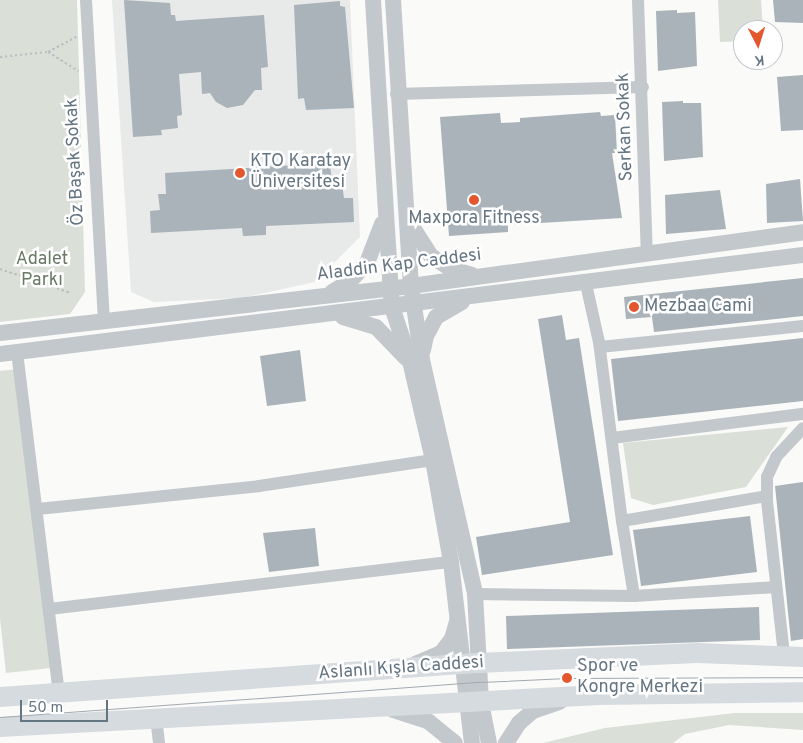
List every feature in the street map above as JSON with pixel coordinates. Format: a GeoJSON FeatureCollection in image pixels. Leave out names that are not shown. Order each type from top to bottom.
{"type":"FeatureCollection","features":[{"type":"Feature","properties":{"kind":"main road","name":"Aslanlı Kışla Caddesi"},"geometry":{"type":"LineString","coordinates":[[0,697],[471,663],[697,654],[793,656]]}},
{"type":"Feature","properties":{"kind":"main road","name":"Aslanlı Kışla Caddesi"},"geometry":{"type":"LineString","coordinates":[[0,728],[156,718],[599,696],[803,692]]}},
{"type":"Feature","properties":{"kind":"street","name":"Öz Başak Sokak"},"geometry":{"type":"LineString","coordinates":[[86,0],[86,31],[104,321]]}},
{"type":"Feature","properties":{"kind":"street"},"geometry":{"type":"LineString","coordinates":[[373,0],[392,307],[416,360],[475,594],[471,663],[472,743]]}},
{"type":"Feature","properties":{"kind":"street"},"geometry":{"type":"LineString","coordinates":[[392,0],[396,94],[416,360],[452,562],[458,618],[471,663]]}},
{"type":"Feature","properties":{"kind":"street","name":"Serkan Sokak"},"geometry":{"type":"LineString","coordinates":[[638,0],[643,87],[646,254]]}},
{"type":"Feature","properties":{"kind":"street"},"geometry":{"type":"LineString","coordinates":[[396,94],[643,87]]}},
{"type":"Feature","properties":{"kind":"street"},"geometry":{"type":"LineString","coordinates":[[404,210],[415,235],[431,256],[451,269],[476,277]]}},
{"type":"Feature","properties":{"kind":"street"},"geometry":{"type":"LineString","coordinates":[[328,294],[350,281],[367,263],[379,238],[385,212]]}},
{"type":"Feature","properties":{"kind":"street","name":"Aladdin Kap Caddesi"},"geometry":{"type":"LineString","coordinates":[[0,333],[411,286],[803,232]]}},
{"type":"Feature","properties":{"kind":"street"},"geometry":{"type":"LineString","coordinates":[[0,354],[586,284],[803,255]]}},
{"type":"Feature","properties":{"kind":"street"},"geometry":{"type":"LineString","coordinates":[[586,284],[600,348],[622,521],[634,596]]}},
{"type":"Feature","properties":{"kind":"street"},"geometry":{"type":"LineString","coordinates":[[416,360],[436,317],[454,305],[479,296]]}},
{"type":"Feature","properties":{"kind":"street"},"geometry":{"type":"LineString","coordinates":[[329,315],[357,318],[376,327],[416,360]]}},
{"type":"Feature","properties":{"kind":"street"},"geometry":{"type":"LineString","coordinates":[[600,348],[803,326]]}},
{"type":"Feature","properties":{"kind":"street"},"geometry":{"type":"LineString","coordinates":[[17,352],[38,509],[59,694]]}},
{"type":"Feature","properties":{"kind":"street"},"geometry":{"type":"LineString","coordinates":[[612,438],[803,414]]}},
{"type":"Feature","properties":{"kind":"street"},"geometry":{"type":"LineString","coordinates":[[793,656],[776,587],[767,496],[768,476],[777,456],[803,428]]}},
{"type":"Feature","properties":{"kind":"street"},"geometry":{"type":"LineString","coordinates":[[38,509],[259,486],[433,460]]}},
{"type":"Feature","properties":{"kind":"street"},"geometry":{"type":"LineString","coordinates":[[622,521],[767,496]]}},
{"type":"Feature","properties":{"kind":"street"},"geometry":{"type":"LineString","coordinates":[[49,609],[452,562]]}},
{"type":"Feature","properties":{"kind":"street"},"geometry":{"type":"LineString","coordinates":[[475,594],[634,596],[776,587]]}},
{"type":"Feature","properties":{"kind":"street"},"geometry":{"type":"LineString","coordinates":[[401,668],[428,661],[440,653],[452,639],[458,618]]}},
{"type":"Feature","properties":{"kind":"street"},"geometry":{"type":"LineString","coordinates":[[506,743],[519,723],[532,711],[551,703],[599,696]]}},
{"type":"Feature","properties":{"kind":"street"},"geometry":{"type":"LineString","coordinates":[[473,703],[489,743]]}},
{"type":"Feature","properties":{"kind":"street"},"geometry":{"type":"LineString","coordinates":[[378,708],[403,711],[429,722],[455,743]]}},
{"type":"Feature","properties":{"kind":"street"},"geometry":{"type":"LineString","coordinates":[[156,718],[159,743]]}},
{"type":"Feature","properties":{"kind":"path"},"geometry":{"type":"LineString","coordinates":[[0,57],[48,52],[86,31]]}},
{"type":"Feature","properties":{"kind":"path"},"geometry":{"type":"LineString","coordinates":[[48,52],[89,77]]}},
{"type":"Feature","properties":{"kind":"path"},"geometry":{"type":"LineString","coordinates":[[0,269],[70,293]]}},
{"type":"Feature","properties":{"kind":"shaded area","name":"KTO Karatay Üniversitesi"},"geometry":{"type":"Polygon","coordinates":[[[112,0],[350,0],[360,237],[315,282],[241,298],[154,302],[131,292],[112,0]]]}},
{"type":"Feature","properties":{"kind":"green space","name":"Adalet Parkı"},"geometry":{"type":"Polygon","coordinates":[[[0,0],[77,0],[85,292],[70,314],[0,322],[0,0]]]}},
{"type":"Feature","properties":{"kind":"green space"},"geometry":{"type":"Polygon","coordinates":[[[718,0],[761,0],[762,20],[733,20],[733,41],[720,42],[718,0]]]}},
{"type":"Feature","properties":{"kind":"green space"},"geometry":{"type":"Polygon","coordinates":[[[18,369],[51,668],[6,673],[0,619],[0,371],[18,369]]]}},
{"type":"Feature","properties":{"kind":"green space"},"geometry":{"type":"Polygon","coordinates":[[[788,427],[746,487],[653,505],[631,498],[623,443],[788,427]]]}},
{"type":"Feature","properties":{"kind":"green space"},"geometry":{"type":"Polygon","coordinates":[[[735,713],[803,713],[803,730],[729,725],[685,734],[673,743],[543,743],[605,728],[735,713]]]}},
{"type":"Feature","properties":{"kind":"building"},"geometry":{"type":"Polygon","coordinates":[[[124,0],[170,3],[171,15],[175,15],[176,21],[264,15],[268,67],[261,68],[262,90],[255,90],[243,105],[227,108],[216,102],[210,93],[202,94],[201,72],[179,74],[182,115],[177,116],[178,128],[161,130],[162,135],[133,137],[124,0]]]}},
{"type":"Feature","properties":{"kind":"building"},"geometry":{"type":"Polygon","coordinates":[[[773,0],[803,0],[803,23],[775,20],[773,0]]]}},
{"type":"Feature","properties":{"kind":"building"},"geometry":{"type":"Polygon","coordinates":[[[340,1],[340,6],[345,7],[354,108],[306,110],[304,98],[298,99],[294,5],[340,1]]]}},
{"type":"Feature","properties":{"kind":"building"},"geometry":{"type":"Polygon","coordinates":[[[677,10],[677,13],[695,12],[697,66],[658,71],[656,11],[677,10]]]}},
{"type":"Feature","properties":{"kind":"building"},"geometry":{"type":"Polygon","coordinates":[[[803,75],[803,130],[781,131],[777,77],[803,75]]]}},
{"type":"Feature","properties":{"kind":"building"},"geometry":{"type":"Polygon","coordinates":[[[683,101],[683,103],[701,103],[703,157],[664,161],[662,102],[683,101]]]}},
{"type":"Feature","properties":{"kind":"building"},"geometry":{"type":"Polygon","coordinates":[[[600,112],[601,116],[615,115],[617,153],[612,153],[622,218],[508,225],[508,232],[449,236],[440,117],[500,113],[501,123],[520,122],[520,118],[600,112]]]}},
{"type":"Feature","properties":{"kind":"building"},"geometry":{"type":"Polygon","coordinates":[[[330,163],[332,184],[342,183],[344,198],[353,198],[354,222],[266,226],[266,235],[243,236],[242,228],[151,233],[150,211],[160,210],[158,194],[166,194],[165,173],[330,163]]]}},
{"type":"Feature","properties":{"kind":"building"},"geometry":{"type":"Polygon","coordinates":[[[800,179],[803,221],[767,223],[766,184],[800,179]]]}},
{"type":"Feature","properties":{"kind":"building"},"geometry":{"type":"Polygon","coordinates":[[[720,190],[726,229],[666,234],[665,195],[720,190]]]}},
{"type":"Feature","properties":{"kind":"building"},"geometry":{"type":"Polygon","coordinates":[[[803,278],[803,316],[654,332],[652,317],[626,319],[624,297],[803,278]]]}},
{"type":"Feature","properties":{"kind":"building"},"geometry":{"type":"Polygon","coordinates":[[[562,315],[566,340],[579,338],[613,555],[482,575],[476,537],[570,522],[538,319],[562,315]]]}},
{"type":"Feature","properties":{"kind":"building"},"geometry":{"type":"Polygon","coordinates":[[[803,338],[803,401],[618,421],[611,359],[803,338]]]}},
{"type":"Feature","properties":{"kind":"building"},"geometry":{"type":"Polygon","coordinates":[[[300,350],[306,401],[267,406],[260,356],[300,350]]]}},
{"type":"Feature","properties":{"kind":"building"},"geometry":{"type":"Polygon","coordinates":[[[803,482],[803,639],[791,641],[775,486],[803,482]]]}},
{"type":"Feature","properties":{"kind":"building"},"geometry":{"type":"Polygon","coordinates":[[[750,516],[757,572],[641,586],[633,530],[750,516]]]}},
{"type":"Feature","properties":{"kind":"building"},"geometry":{"type":"Polygon","coordinates":[[[315,528],[319,566],[269,572],[263,533],[315,528]]]}},
{"type":"Feature","properties":{"kind":"building"},"geometry":{"type":"Polygon","coordinates":[[[759,607],[760,640],[507,649],[506,616],[759,607]]]}},
{"type":"Feature","properties":{"kind":"tram line"},"geometry":{"type":"LineString","coordinates":[[0,717],[480,682],[567,678],[803,677]]}},
{"type":"Feature","properties":{"kind":"place","name":"KTO Karatay Üniversitesi"},"geometry":{"type":"Point","coordinates":[240,173]}},
{"type":"Feature","properties":{"kind":"place","name":"Maxpora Fitness"},"geometry":{"type":"Point","coordinates":[474,200]}},
{"type":"Feature","properties":{"kind":"place","name":"Mezbaa Cami"},"geometry":{"type":"Point","coordinates":[634,307]}},
{"type":"Feature","properties":{"kind":"place","name":"Spor ve Kongre Merkezi"},"geometry":{"type":"Point","coordinates":[567,678]}}]}
